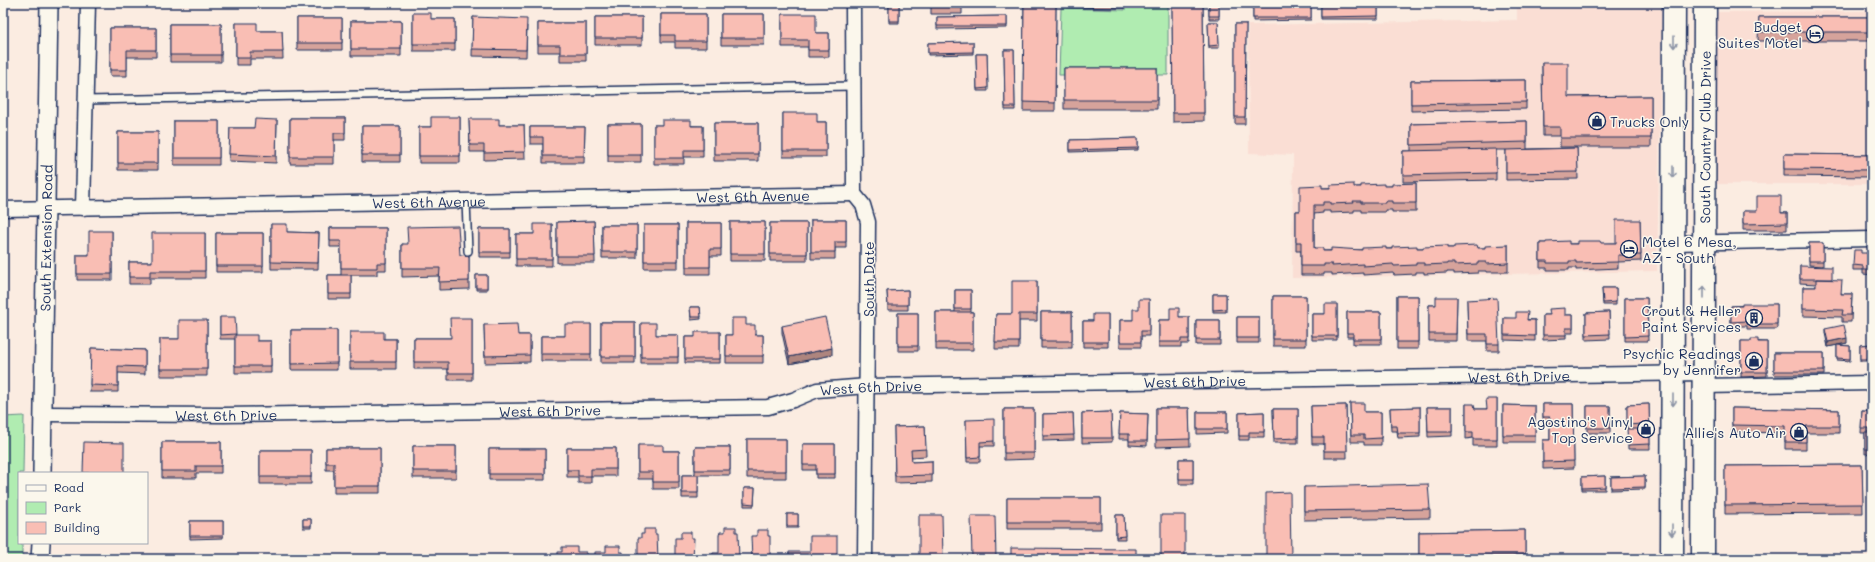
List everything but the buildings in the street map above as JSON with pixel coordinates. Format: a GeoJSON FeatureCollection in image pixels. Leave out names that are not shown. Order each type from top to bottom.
{"type":"FeatureCollection","features":[{"type":"Feature","properties":{"kind":"main road"},"geometry":{"type":"LineString","coordinates":[[1672,559],[1674,3]]}},
{"type":"Feature","properties":{"kind":"main road","name":"South Country Club Drive"},"geometry":{"type":"LineString","coordinates":[[1703,559],[1705,3]]}},
{"type":"Feature","properties":{"kind":"street","name":"South Extension Road"},"geometry":{"type":"LineString","coordinates":[[42,472],[50,3]]}},
{"type":"Feature","properties":{"kind":"street"},"geometry":{"type":"LineString","coordinates":[[83,208],[88,3]]}},
{"type":"Feature","properties":{"kind":"street"},"geometry":{"type":"LineString","coordinates":[[853,3],[854,194]]}},
{"type":"Feature","properties":{"kind":"street","name":"West 6th Avenue"},"geometry":{"type":"LineString","coordinates":[[3,209],[854,194]]}},
{"type":"Feature","properties":{"kind":"street","name":"South Date"},"geometry":{"type":"LineString","coordinates":[[854,194],[863,205],[868,222],[865,559]]}},
{"type":"Feature","properties":{"kind":"street"},"geometry":{"type":"LineString","coordinates":[[1673,243],[1872,239]]}},
{"type":"Feature","properties":{"kind":"street","name":"West 6th Drive"},"geometry":{"type":"LineString","coordinates":[[42,414],[224,415],[768,407],[793,400],[817,390],[867,386],[1673,373],[1703,379],[1872,383]]}},
{"type":"Feature","properties":{"kind":"street"},"geometry":{"type":"LineString","coordinates":[[40,559],[41,544]]}},
{"type":"Feature","properties":{"kind":"lane"},"geometry":{"type":"LineString","coordinates":[[86,100],[853,86]]}},
{"type":"Feature","properties":{"kind":"lane"},"geometry":{"type":"LineString","coordinates":[[466,201],[468,251]]}},
{"type":"Feature","properties":{"kind":"shaded area"},"geometry":{"type":"Polygon","coordinates":[[[1517,3],[1662,3],[1657,271],[1292,278],[1293,155],[1249,153],[1248,25],[1517,20],[1517,3]]]}},
{"type":"Feature","properties":{"kind":"shaded area"},"geometry":{"type":"Polygon","coordinates":[[[1872,11],[1872,184],[1714,184],[1716,12],[1872,11]]]}},
{"type":"Feature","properties":{"kind":"green space"},"geometry":{"type":"Polygon","coordinates":[[[1125,3],[1168,3],[1168,75],[1059,75],[1061,8],[1125,10],[1125,3]]]}},
{"type":"Feature","properties":{"kind":"green space"},"geometry":{"type":"Polygon","coordinates":[[[24,416],[23,472],[18,472],[18,544],[22,544],[22,559],[3,559],[3,417],[24,416]]]}},
{"type":"Feature","properties":{"kind":"place","name":"Budget Suites Motel"},"geometry":{"type":"Point","coordinates":[1815,34]}},
{"type":"Feature","properties":{"kind":"place","name":"Trucks Only"},"geometry":{"type":"Point","coordinates":[1597,121]}},
{"type":"Feature","properties":{"kind":"place","name":"Motel 6 Mesa, AZ - South"},"geometry":{"type":"Point","coordinates":[1629,249]}},
{"type":"Feature","properties":{"kind":"place","name":"Crout & Heller Paint Services"},"geometry":{"type":"Point","coordinates":[1754,318]}},
{"type":"Feature","properties":{"kind":"place","name":"Psychic Readings by Jennifer"},"geometry":{"type":"Point","coordinates":[1754,361]}},
{"type":"Feature","properties":{"kind":"place","name":"Agostino's Vinyl Top Service"},"geometry":{"type":"Point","coordinates":[1646,429]}},
{"type":"Feature","properties":{"kind":"place","name":"Allie's Auto Air"},"geometry":{"type":"Point","coordinates":[1799,432]}}]}
